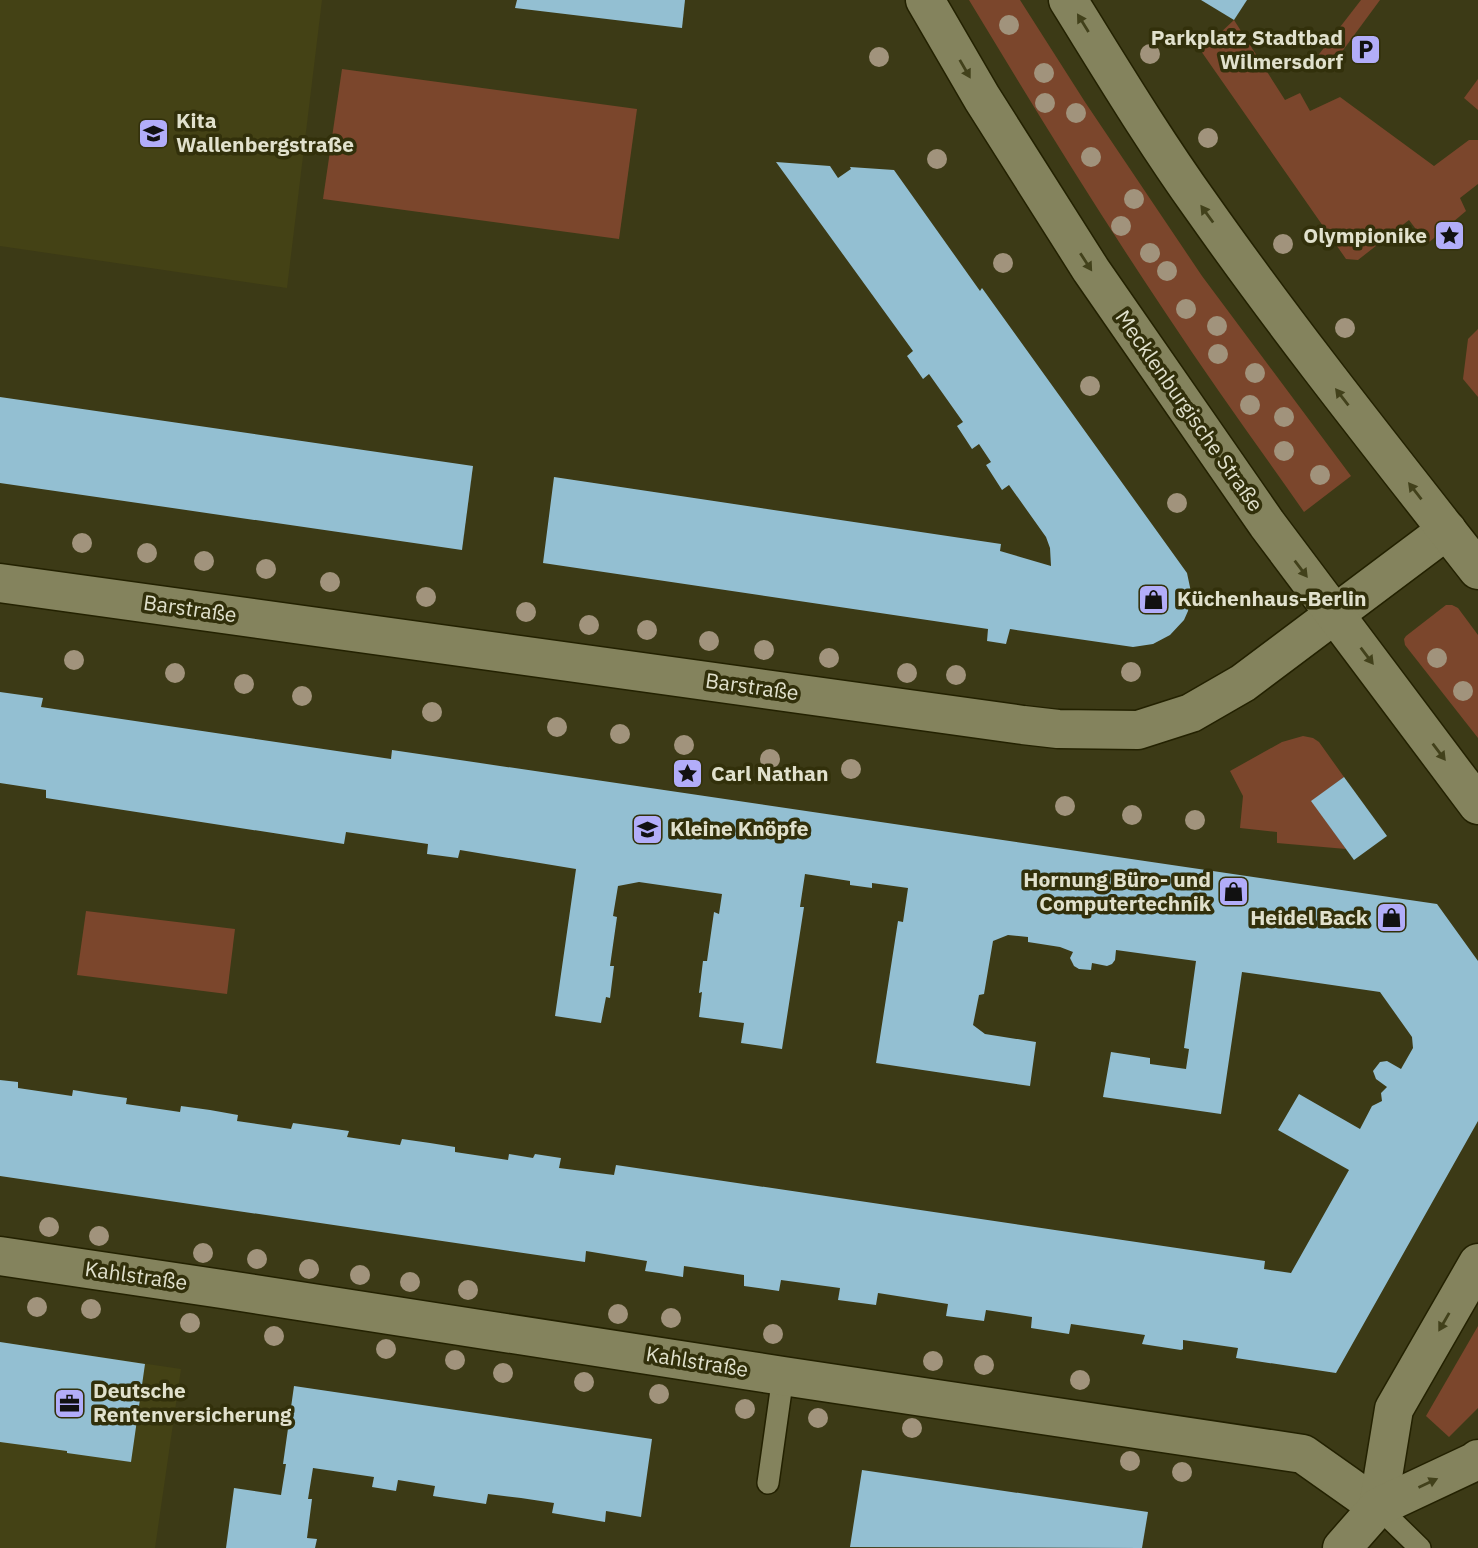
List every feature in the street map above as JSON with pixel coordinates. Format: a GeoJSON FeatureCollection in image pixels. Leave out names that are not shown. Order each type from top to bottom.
{"type":"FeatureCollection","features":[{"type":"Feature","properties":{"kind":"street","name":"Mecklenburgische Straße"},"geometry":{"type":"LineString","coordinates":[[925,0],[982,97],[1091,270],[1267,524],[1478,805]]}},
{"type":"Feature","properties":{"kind":"street"},"geometry":{"type":"LineString","coordinates":[[1068,0],[1199,204],[1287,324],[1478,570]]}},
{"type":"Feature","properties":{"kind":"street","name":"Barstraße"},"geometry":{"type":"LineString","coordinates":[[0,583],[1058,729],[1138,730],[1191,713],[1243,683],[1447,530]]}},
{"type":"Feature","properties":{"kind":"street","name":"Kahlstraße"},"geometry":{"type":"LineString","coordinates":[[0,1256],[1303,1454],[1378,1507]]}},
{"type":"Feature","properties":{"kind":"street"},"geometry":{"type":"LineString","coordinates":[[1378,1507],[1394,1409],[1478,1263]]}},
{"type":"Feature","properties":{"kind":"street"},"geometry":{"type":"LineString","coordinates":[[1342,1548],[1378,1507],[1478,1459]]}},
{"type":"Feature","properties":{"kind":"lane"},"geometry":{"type":"LineString","coordinates":[[768,1483],[783,1376]]}},
{"type":"Feature","properties":{"kind":"lane"},"geometry":{"type":"LineString","coordinates":[[1378,1507],[1420,1548]]}},
{"type":"Feature","properties":{"kind":"shaded area","name":"Kita Wallenbergstraße"},"geometry":{"type":"Polygon","coordinates":[[[0,0],[322,0],[287,288],[0,246],[0,0]]]}},
{"type":"Feature","properties":{"kind":"shaded area"},"geometry":{"type":"Polygon","coordinates":[[[969,0],[1020,0],[1202,276],[1351,476],[1304,512],[1141,276],[969,0]]]}},
{"type":"Feature","properties":{"kind":"shaded area"},"geometry":{"type":"Polygon","coordinates":[[[1361,0],[1380,0],[1327,72],[1313,62],[1361,0]]]}},
{"type":"Feature","properties":{"kind":"shaded area"},"geometry":{"type":"Polygon","coordinates":[[[1234,20],[1285,100],[1300,93],[1310,111],[1340,97],[1434,166],[1469,140],[1478,140],[1478,184],[1460,198],[1466,211],[1427,244],[1409,220],[1358,260],[1346,259],[1201,51],[1234,20]]]}},
{"type":"Feature","properties":{"kind":"shaded area"},"geometry":{"type":"Polygon","coordinates":[[[342,69],[637,109],[619,239],[323,199],[342,69]]]}},
{"type":"Feature","properties":{"kind":"shaded area"},"geometry":{"type":"Polygon","coordinates":[[[1478,79],[1478,110],[1464,98],[1478,79]]]}},
{"type":"Feature","properties":{"kind":"shaded area"},"geometry":{"type":"Polygon","coordinates":[[[1478,329],[1478,397],[1463,379],[1468,339],[1478,329]]]}},
{"type":"Feature","properties":{"kind":"shaded area"},"geometry":{"type":"Polygon","coordinates":[[[1446,605],[1458,608],[1478,635],[1478,738],[1405,645],[1406,636],[1446,605]]]}},
{"type":"Feature","properties":{"kind":"shaded area"},"geometry":{"type":"Polygon","coordinates":[[[1303,736],[1319,742],[1344,777],[1312,801],[1346,849],[1277,843],[1277,832],[1240,828],[1243,796],[1230,771],[1282,742],[1303,736]]]}},
{"type":"Feature","properties":{"kind":"shaded area"},"geometry":{"type":"Polygon","coordinates":[[[86,911],[235,929],[227,994],[77,975],[86,911]]]}},
{"type":"Feature","properties":{"kind":"shaded area"},"geometry":{"type":"Polygon","coordinates":[[[1478,1326],[1478,1408],[1449,1437],[1426,1416],[1478,1326]]]}},
{"type":"Feature","properties":{"kind":"shaded area"},"geometry":{"type":"Polygon","coordinates":[[[0,1342],[181,1369],[155,1548],[0,1548],[0,1342]]]}},
{"type":"Feature","properties":{"kind":"building"},"geometry":{"type":"Polygon","coordinates":[[[517,0],[685,0],[682,28],[515,8],[517,0]]]}},
{"type":"Feature","properties":{"kind":"building"},"geometry":{"type":"Polygon","coordinates":[[[1201,0],[1247,0],[1234,20],[1201,0]]]}},
{"type":"Feature","properties":{"kind":"building"},"geometry":{"type":"Polygon","coordinates":[[[776,162],[830,166],[838,178],[851,169],[850,167],[894,170],[1187,573],[1191,592],[1188,611],[1184,620],[1170,635],[1153,644],[1133,647],[1010,629],[1006,644],[987,641],[988,629],[543,563],[554,477],[1001,544],[1000,551],[1051,566],[1046,537],[1009,485],[1002,490],[986,465],[991,462],[979,444],[972,449],[957,426],[963,422],[929,374],[923,379],[907,356],[913,351],[776,162]]]}},
{"type":"Feature","properties":{"kind":"building"},"geometry":{"type":"Polygon","coordinates":[[[0,397],[473,466],[462,550],[0,483],[0,397]]]}},
{"type":"Feature","properties":{"kind":"building"},"geometry":{"type":"Polygon","coordinates":[[[0,692],[43,698],[41,707],[391,759],[392,750],[1437,904],[1478,961],[1478,1121],[1336,1373],[1236,1358],[1238,1348],[1183,1340],[1181,1350],[1142,1344],[1145,1335],[1071,1324],[1069,1334],[1031,1328],[1032,1317],[986,1310],[984,1321],[946,1316],[948,1304],[878,1293],[876,1305],[838,1300],[840,1288],[781,1280],[779,1291],[744,1286],[744,1275],[684,1266],[683,1277],[645,1271],[647,1261],[586,1251],[585,1262],[0,1176],[0,1080],[18,1082],[18,1088],[72,1096],[73,1090],[127,1098],[126,1104],[180,1112],[181,1106],[210,1110],[238,1115],[237,1121],[291,1129],[293,1123],[349,1131],[347,1137],[400,1145],[402,1139],[455,1147],[455,1152],[508,1160],[509,1154],[533,1158],[535,1154],[561,1158],[559,1168],[614,1175],[616,1165],[1265,1261],[1264,1269],[1291,1273],[1349,1170],[1278,1130],[1299,1094],[1360,1129],[1372,1106],[1382,1101],[1381,1093],[1387,1087],[1376,1079],[1373,1071],[1380,1062],[1387,1061],[1401,1069],[1413,1048],[1412,1037],[1380,992],[1242,972],[1221,1114],[1103,1097],[1111,1052],[1150,1058],[1150,1064],[1186,1069],[1189,1049],[1184,1048],[1196,961],[1116,950],[1112,964],[1107,966],[1092,963],[1091,970],[1079,969],[1070,958],[1073,952],[1028,942],[1028,937],[1008,935],[993,941],[984,994],[979,995],[973,1025],[985,1034],[1036,1042],[1030,1086],[876,1063],[898,921],[903,922],[908,888],[872,883],[872,888],[850,885],[850,881],[805,874],[800,907],[804,907],[782,1049],[741,1043],[744,1023],[699,1017],[703,961],[707,961],[714,912],[719,914],[722,894],[639,882],[618,886],[610,966],[614,966],[610,998],[606,997],[601,1023],[555,1016],[576,869],[460,850],[458,858],[427,854],[428,844],[346,832],[344,844],[46,798],[46,790],[0,783],[0,692]]]}},
{"type":"Feature","properties":{"kind":"building"},"geometry":{"type":"Polygon","coordinates":[[[1344,777],[1387,836],[1354,860],[1311,801],[1344,777]]]}},
{"type":"Feature","properties":{"kind":"building","name":"Deutsche Rentenversicherung"},"geometry":{"type":"Polygon","coordinates":[[[0,1342],[145,1364],[131,1462],[0,1442],[0,1342]]]}},
{"type":"Feature","properties":{"kind":"building"},"geometry":{"type":"Polygon","coordinates":[[[294,1386],[652,1439],[641,1517],[606,1511],[605,1522],[552,1513],[554,1503],[521,1498],[488,1494],[486,1504],[433,1496],[435,1486],[398,1480],[396,1491],[372,1487],[374,1477],[313,1468],[308,1499],[312,1499],[307,1538],[317,1539],[315,1548],[226,1548],[234,1488],[281,1495],[294,1386]]]}},
{"type":"Feature","properties":{"kind":"building"},"geometry":{"type":"Polygon","coordinates":[[[862,1470],[1148,1512],[1142,1548],[850,1547],[862,1470]]]}},
{"type":"Feature","properties":{"kind":"place","name":"Parkplatz Stadtbad Wilmersdorf"},"geometry":{"type":"Point","coordinates":[1366,50]}},
{"type":"Feature","properties":{"kind":"place","name":"Kita Wallenbergstraße"},"geometry":{"type":"Point","coordinates":[153,133]}},
{"type":"Feature","properties":{"kind":"place","name":"Olympionike"},"geometry":{"type":"Point","coordinates":[1450,236]}},
{"type":"Feature","properties":{"kind":"place","name":"Küchenhaus-Berlin"},"geometry":{"type":"Point","coordinates":[1154,599]}},
{"type":"Feature","properties":{"kind":"place","name":"Carl Nathan"},"geometry":{"type":"Point","coordinates":[688,774]}},
{"type":"Feature","properties":{"kind":"place","name":"Kleine Knöpfe"},"geometry":{"type":"Point","coordinates":[647,829]}},
{"type":"Feature","properties":{"kind":"place","name":"Hornung Büro- und Computertechnik"},"geometry":{"type":"Point","coordinates":[1234,892]}},
{"type":"Feature","properties":{"kind":"place","name":"Heidel Back"},"geometry":{"type":"Point","coordinates":[1391,918]}},
{"type":"Feature","properties":{"kind":"place","name":"Deutsche Rentenversicherung"},"geometry":{"type":"Point","coordinates":[70,1403]}}]}
